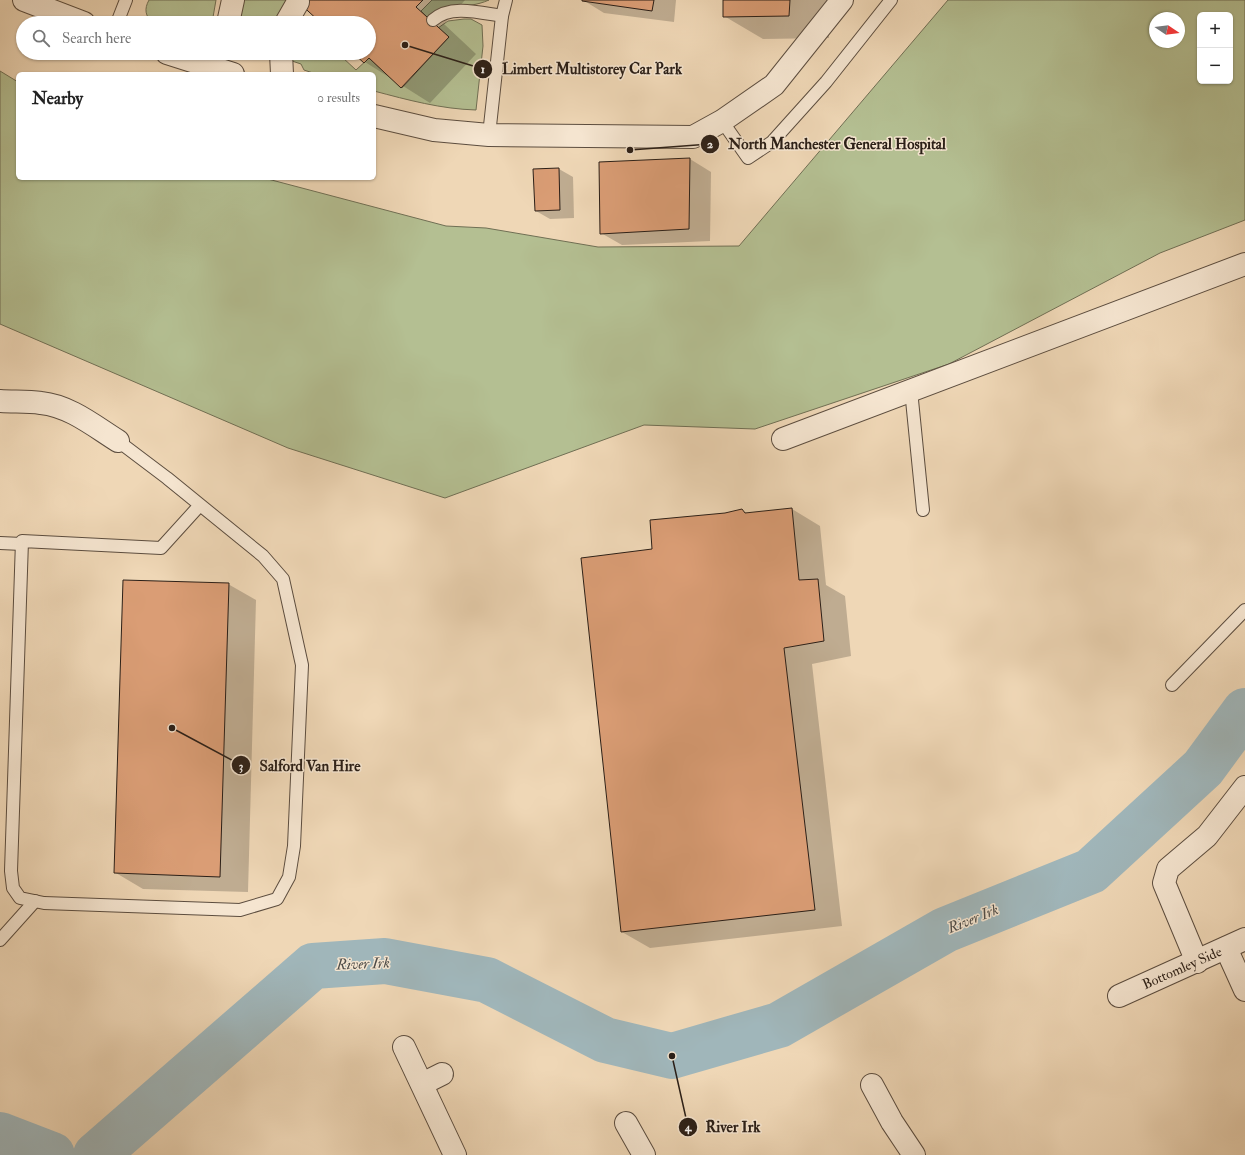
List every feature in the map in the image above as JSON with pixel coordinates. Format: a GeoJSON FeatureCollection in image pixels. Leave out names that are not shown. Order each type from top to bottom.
{"type":"FeatureCollection","features":[{"type":"Feature","properties":{"kind":"street"},"geometry":{"type":"LineString","coordinates":[[24,0],[66,16]]}},
{"type":"Feature","properties":{"kind":"street"},"geometry":{"type":"LineString","coordinates":[[230,16],[233,0]]}},
{"type":"Feature","properties":{"kind":"street"},"geometry":{"type":"LineString","coordinates":[[376,116],[434,130],[489,135],[693,138],[722,121],[774,85],[842,0]]}},
{"type":"Feature","properties":{"kind":"street"},"geometry":{"type":"LineString","coordinates":[[290,16],[298,2]]}},
{"type":"Feature","properties":{"kind":"street"},"geometry":{"type":"LineString","coordinates":[[198,60],[223,66]]}},
{"type":"Feature","properties":{"kind":"street"},"geometry":{"type":"LineString","coordinates":[[282,60],[282,72]]}},
{"type":"Feature","properties":{"kind":"street"},"geometry":{"type":"LineString","coordinates":[[783,439],[1245,264]]}},
{"type":"Feature","properties":{"kind":"street"},"geometry":{"type":"LineString","coordinates":[[0,401],[42,403],[59,407],[78,416],[118,441]]}},
{"type":"Feature","properties":{"kind":"street"},"geometry":{"type":"LineString","coordinates":[[1197,962],[1164,883],[1168,868],[1207,836],[1245,787]]}},
{"type":"Feature","properties":{"kind":"street","name":"Bottomley Side"},"geometry":{"type":"LineString","coordinates":[[1119,996],[1245,939]]}},
{"type":"Feature","properties":{"kind":"street"},"geometry":{"type":"LineString","coordinates":[[1226,948],[1245,990]]}},
{"type":"Feature","properties":{"kind":"street"},"geometry":{"type":"LineString","coordinates":[[404,1047],[455,1155]]}},
{"type":"Feature","properties":{"kind":"street"},"geometry":{"type":"LineString","coordinates":[[422,1084],[442,1074]]}},
{"type":"Feature","properties":{"kind":"street"},"geometry":{"type":"LineString","coordinates":[[872,1085],[892,1122],[914,1155]]}},
{"type":"Feature","properties":{"kind":"street"},"geometry":{"type":"LineString","coordinates":[[626,1123],[638,1153]]}},
{"type":"Feature","properties":{"kind":"lane"},"geometry":{"type":"LineString","coordinates":[[120,16],[126,0]]}},
{"type":"Feature","properties":{"kind":"lane"},"geometry":{"type":"LineString","coordinates":[[489,135],[502,16],[506,0]]}},
{"type":"Feature","properties":{"kind":"lane"},"geometry":{"type":"LineString","coordinates":[[722,121],[748,158],[772,142],[826,82],[891,0]]}},
{"type":"Feature","properties":{"kind":"lane"},"geometry":{"type":"LineString","coordinates":[[433,20],[438,16],[460,11],[502,16]]}},
{"type":"Feature","properties":{"kind":"lane"},"geometry":{"type":"LineString","coordinates":[[911,390],[923,510]]}},
{"type":"Feature","properties":{"kind":"lane"},"geometry":{"type":"LineString","coordinates":[[118,441],[200,505],[263,556],[283,579],[302,665],[294,846],[289,877],[277,899],[240,910],[44,903],[20,898],[13,888],[11,872],[22,541],[161,548],[200,505]]}},
{"type":"Feature","properties":{"kind":"lane"},"geometry":{"type":"LineString","coordinates":[[0,543],[22,544]]}},
{"type":"Feature","properties":{"kind":"lane"},"geometry":{"type":"LineString","coordinates":[[1172,685],[1245,610]]}},
{"type":"Feature","properties":{"kind":"lane"},"geometry":{"type":"LineString","coordinates":[[0,940],[34,901]]}},
{"type":"Feature","properties":{"kind":"green space"},"geometry":{"type":"Polygon","coordinates":[[[149,0],[216,0],[213,16],[147,16],[146,6],[149,0]]]}},
{"type":"Feature","properties":{"kind":"green space"},"geometry":{"type":"Polygon","coordinates":[[[241,0],[290,0],[280,16],[238,16],[241,0]]]}},
{"type":"Feature","properties":{"kind":"green space"},"geometry":{"type":"Polygon","coordinates":[[[432,0],[489,0],[472,5],[443,9],[427,17],[421,11],[432,0]]]}},
{"type":"Feature","properties":{"kind":"green space"},"geometry":{"type":"Polygon","coordinates":[[[948,0],[1245,0],[1245,220],[1160,253],[949,364],[755,429],[644,425],[445,498],[288,448],[0,324],[0,71],[16,81],[16,180],[272,180],[446,226],[486,228],[598,247],[739,246],[948,0]]]}},
{"type":"Feature","properties":{"kind":"green space"},"geometry":{"type":"Polygon","coordinates":[[[471,19],[482,25],[483,46],[476,110],[437,106],[376,92],[376,72],[310,72],[304,70],[301,64],[292,61],[345,60],[356,70],[367,60],[371,60],[402,88],[449,37],[438,28],[448,21],[471,19]]]}},
{"type":"Feature","properties":{"kind":"building"},"geometry":{"type":"Polygon","coordinates":[[[296,0],[423,0],[416,7],[449,37],[401,88],[371,60],[376,60],[376,16],[313,16],[296,0]]]}},
{"type":"Feature","properties":{"kind":"building"},"geometry":{"type":"Polygon","coordinates":[[[582,0],[654,0],[652,11],[582,0]]]}},
{"type":"Feature","properties":{"kind":"building"},"geometry":{"type":"Polygon","coordinates":[[[723,0],[790,0],[789,16],[723,17],[723,0]]]}},
{"type":"Feature","properties":{"kind":"building"},"geometry":{"type":"Polygon","coordinates":[[[690,158],[689,229],[600,234],[599,162],[690,158]]]}},
{"type":"Feature","properties":{"kind":"building"},"geometry":{"type":"Polygon","coordinates":[[[559,168],[560,210],[535,211],[533,169],[559,168]]]}},
{"type":"Feature","properties":{"kind":"building"},"geometry":{"type":"Polygon","coordinates":[[[792,508],[799,580],[818,579],[824,641],[784,648],[815,910],[621,932],[581,558],[652,549],[650,520],[725,513],[742,509],[745,513],[792,508]]]}},
{"type":"Feature","properties":{"kind":"building"},"geometry":{"type":"Polygon","coordinates":[[[123,580],[229,583],[220,877],[114,873],[123,580]]]}},
{"type":"Feature","properties":{"kind":"waterway","name":"River Irk"},"geometry":{"type":"LineString","coordinates":[[96,1155],[313,966],[385,961],[487,980],[605,1040],[672,1056],[779,1025],[945,930],[1091,871],[1203,768],[1245,711]]}},
{"type":"Feature","properties":{"kind":"waterway","name":"River Irk"},"geometry":{"type":"LineString","coordinates":[[0,1135],[52,1155]]}},
{"type":"Feature","properties":{"kind":"place","name":"Limbert Multistorey Car Park"},"geometry":{"type":"Point","coordinates":[405,45]}},
{"type":"Feature","properties":{"kind":"place","name":"North Manchester General Hospital"},"geometry":{"type":"Point","coordinates":[630,150]}},
{"type":"Feature","properties":{"kind":"place","name":"Salford Van Hire"},"geometry":{"type":"Point","coordinates":[172,728]}},
{"type":"Feature","properties":{"kind":"place","name":"River Irk"},"geometry":{"type":"Point","coordinates":[672,1056]}}]}
